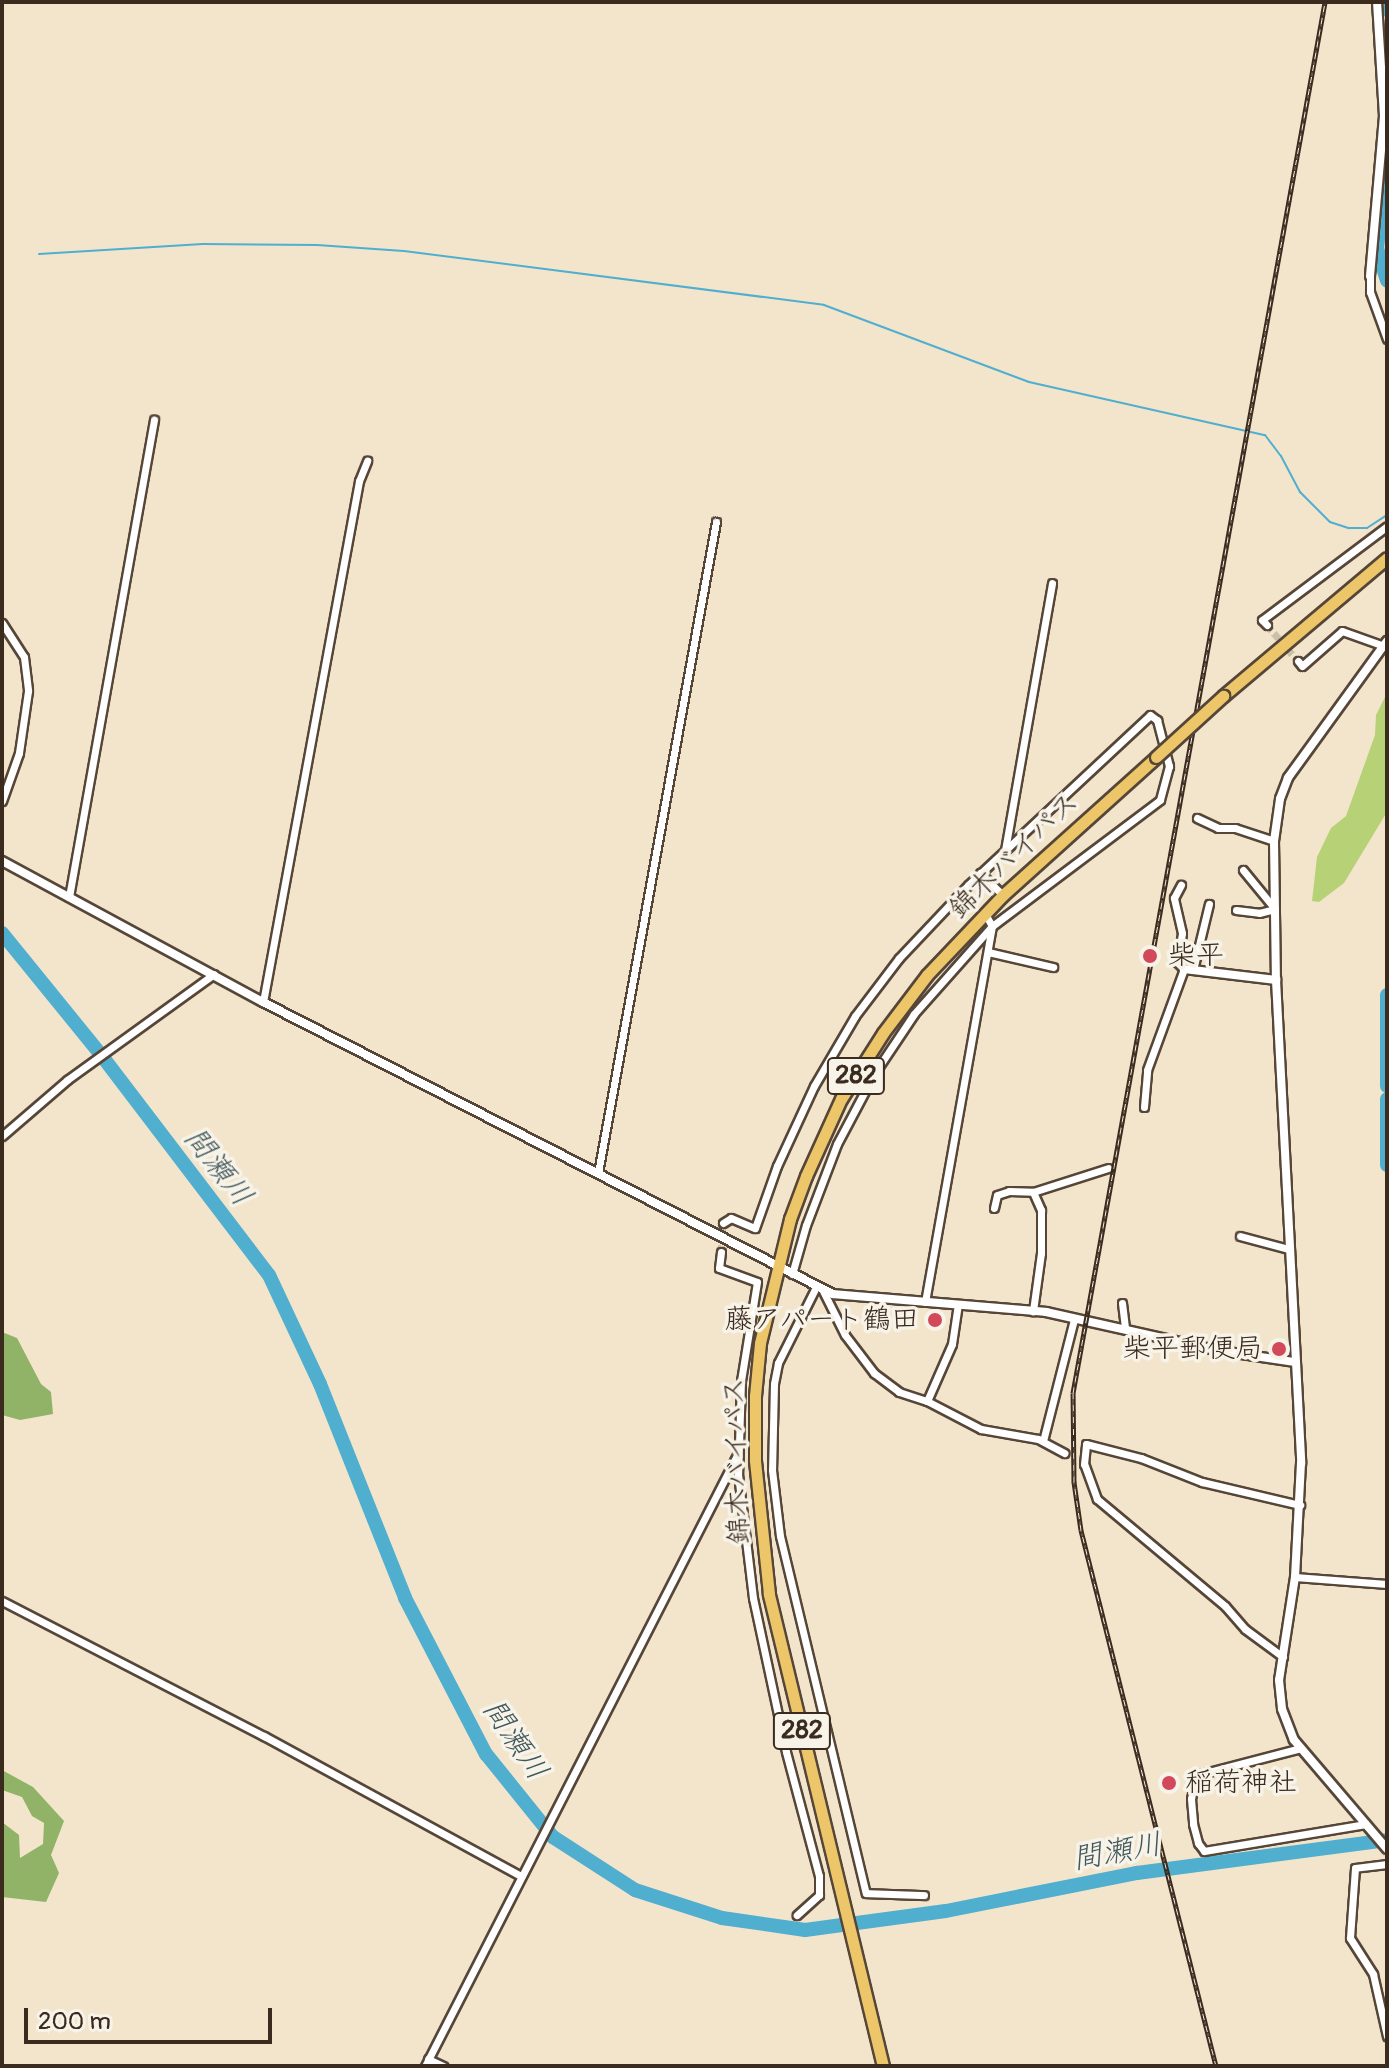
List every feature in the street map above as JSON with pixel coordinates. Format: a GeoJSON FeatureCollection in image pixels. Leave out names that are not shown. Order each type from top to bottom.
{"type":"FeatureCollection","features":[{"type":"Feature","properties":{"kind":"highway","name":"錦木バイパス"},"geometry":{"type":"LineString","coordinates":[[883,2066],[762,1551],[755,1396],[760,1343],[806,1176],[841,1099],[905,1003],[985,914],[1223,696],[1387,558]]}},
{"type":"Feature","properties":{"kind":"street"},"geometry":{"type":"LineString","coordinates":[[1377,2],[1384,116],[1370,292],[1387,339]]}},
{"type":"Feature","properties":{"kind":"street"},"geometry":{"type":"LineString","coordinates":[[1377,17],[1387,18]]}},
{"type":"Feature","properties":{"kind":"street"},"geometry":{"type":"LineString","coordinates":[[69,897],[154,419]]}},
{"type":"Feature","properties":{"kind":"street"},"geometry":{"type":"LineString","coordinates":[[263,1002],[359,481],[367,461]]}},
{"type":"Feature","properties":{"kind":"street"},"geometry":{"type":"LineString","coordinates":[[598,1173],[716,522]]}},
{"type":"Feature","properties":{"kind":"street"},"geometry":{"type":"LineString","coordinates":[[1267,625],[1262,620],[1387,526]]}},
{"type":"Feature","properties":{"kind":"street"},"geometry":{"type":"LineString","coordinates":[[1004,852],[1052,583]]}},
{"type":"Feature","properties":{"kind":"street"},"geometry":{"type":"LineString","coordinates":[[2,623],[24,657],[28,691],[19,753],[2,801]]}},
{"type":"Feature","properties":{"kind":"street"},"geometry":{"type":"LineString","coordinates":[[1298,661],[1302,666],[1342,631],[1384,643],[1288,778],[1280,799],[1274,841],[1276,980],[1300,1505],[1295,1577],[1283,1657],[1282,1709],[1301,1748],[1387,1849]]}},
{"type":"Feature","properties":{"kind":"street"},"geometry":{"type":"LineString","coordinates":[[723,1223],[731,1218],[755,1228],[795,1124],[848,1027],[899,958],[980,873],[1144,718],[1150,715],[1157,720],[1170,774],[1160,800],[1102,840],[992,926],[914,1014],[871,1079],[821,1183],[792,1274]]}},
{"type":"Feature","properties":{"kind":"street"},"geometry":{"type":"LineString","coordinates":[[1197,818],[1218,828],[1235,828],[1274,841]]}},
{"type":"Feature","properties":{"kind":"street"},"geometry":{"type":"LineString","coordinates":[[2,861],[263,1002],[833,1294],[1033,1311],[1250,1357],[1295,1362]]}},
{"type":"Feature","properties":{"kind":"street"},"geometry":{"type":"LineString","coordinates":[[1243,870],[1275,909]]}},
{"type":"Feature","properties":{"kind":"street"},"geometry":{"type":"LineString","coordinates":[[980,873],[1003,895]]}},
{"type":"Feature","properties":{"kind":"street"},"geometry":{"type":"LineString","coordinates":[[1181,885],[1174,898],[1182,933],[1177,962],[1189,969],[1276,980]]}},
{"type":"Feature","properties":{"kind":"street"},"geometry":{"type":"LineString","coordinates":[[1144,1107],[1147,1070],[1189,969],[1209,904]]}},
{"type":"Feature","properties":{"kind":"street"},"geometry":{"type":"LineString","coordinates":[[1236,910],[1259,913],[1275,909]]}},
{"type":"Feature","properties":{"kind":"street"},"geometry":{"type":"LineString","coordinates":[[925,1302],[988,952],[992,926],[985,914]]}},
{"type":"Feature","properties":{"kind":"street"},"geometry":{"type":"LineString","coordinates":[[988,952],[1053,967]]}},
{"type":"Feature","properties":{"kind":"street"},"geometry":{"type":"LineString","coordinates":[[2,1136],[77,1073],[214,974]]}},
{"type":"Feature","properties":{"kind":"street"},"geometry":{"type":"LineString","coordinates":[[994,1208],[997,1195],[1009,1191],[1033,1192],[1108,1168]]}},
{"type":"Feature","properties":{"kind":"street"},"geometry":{"type":"LineString","coordinates":[[1033,1192],[1041,1210],[1043,1230],[1033,1311]]}},
{"type":"Feature","properties":{"kind":"street"},"geometry":{"type":"LineString","coordinates":[[1240,1236],[1289,1249]]}},
{"type":"Feature","properties":{"kind":"street"},"geometry":{"type":"LineString","coordinates":[[721,1252],[719,1268],[757,1282],[742,1368],[738,1453],[753,1598],[786,1752],[819,1876],[819,1895],[797,1915]]}},
{"type":"Feature","properties":{"kind":"street"},"geometry":{"type":"LineString","coordinates":[[819,1288],[845,1335],[874,1373],[899,1392],[927,1401],[981,1429],[1043,1441],[1064,1453]]}},
{"type":"Feature","properties":{"kind":"street"},"geometry":{"type":"LineString","coordinates":[[819,1288],[778,1363],[774,1384],[772,1470],[780,1536],[866,1893],[924,1895]]}},
{"type":"Feature","properties":{"kind":"street"},"geometry":{"type":"LineString","coordinates":[[1122,1303],[1125,1329]]}},
{"type":"Feature","properties":{"kind":"street"},"geometry":{"type":"LineString","coordinates":[[927,1401],[952,1344],[958,1304]]}},
{"type":"Feature","properties":{"kind":"street"},"geometry":{"type":"LineString","coordinates":[[1043,1441],[1074,1319]]}},
{"type":"Feature","properties":{"kind":"street"},"geometry":{"type":"LineString","coordinates":[[1283,1657],[1245,1629],[1225,1606],[1097,1499],[1084,1464],[1086,1444],[1141,1458],[1202,1482],[1300,1505]]}},
{"type":"Feature","properties":{"kind":"street"},"geometry":{"type":"LineString","coordinates":[[443,2066],[427,2062],[738,1453]]}},
{"type":"Feature","properties":{"kind":"street"},"geometry":{"type":"LineString","coordinates":[[1295,1577],[1387,1584]]}},
{"type":"Feature","properties":{"kind":"street"},"geometry":{"type":"LineString","coordinates":[[2,1601],[264,1736],[521,1876]]}},
{"type":"Feature","properties":{"kind":"street"},"geometry":{"type":"LineString","coordinates":[[1301,1748],[1201,1774],[1195,1780],[1191,1799],[1193,1824],[1198,1843],[1204,1851],[1368,1826]]}},
{"type":"Feature","properties":{"kind":"street"},"geometry":{"type":"LineString","coordinates":[[1387,1864],[1355,1868],[1350,1938],[1373,1974],[1387,2036]]}},
{"type":"Feature","properties":{"kind":"green space"},"geometry":{"type":"Polygon","coordinates":[[[1387,693],[1387,812],[1344,883],[1319,902],[1312,901],[1317,857],[1331,828],[1346,816],[1375,735],[1376,715],[1387,693]]]}},
{"type":"Feature","properties":{"kind":"green space"},"geometry":{"type":"Polygon","coordinates":[[[2,1332],[17,1338],[41,1384],[51,1392],[53,1414],[20,1420],[2,1415],[2,1332]]]}},
{"type":"Feature","properties":{"kind":"green space"},"geometry":{"type":"Polygon","coordinates":[[[2,1770],[33,1787],[64,1821],[51,1855],[59,1873],[46,1902],[2,1897],[2,1822],[19,1835],[20,1858],[43,1844],[44,1823],[32,1816],[22,1797],[2,1790],[2,1770]]]}},
{"type":"Feature","properties":{"kind":"waterway"},"geometry":{"type":"LineString","coordinates":[[1386,2],[1387,10]]}},
{"type":"Feature","properties":{"kind":"waterway"},"geometry":{"type":"LineString","coordinates":[[1387,162],[1377,248],[1387,281]]}},
{"type":"Feature","properties":{"kind":"waterway"},"geometry":{"type":"LineString","coordinates":[[39,254],[203,244],[317,245],[404,251],[824,305],[1029,382],[1265,435],[1281,456],[1300,492],[1330,522],[1349,528],[1367,528],[1387,515]]}},
{"type":"Feature","properties":{"kind":"waterway","name":"間瀬川"},"geometry":{"type":"LineString","coordinates":[[2,933],[102,1056],[269,1275],[320,1384],[405,1598],[486,1754],[553,1837],[635,1890],[722,1918],[805,1930],[946,1911],[1137,1873],[1387,1840]]}},
{"type":"Feature","properties":{"kind":"waterway"},"geometry":{"type":"LineString","coordinates":[[1387,995],[1387,1086]]}},
{"type":"Feature","properties":{"kind":"waterway"},"geometry":{"type":"LineString","coordinates":[[1387,1099],[1387,1165]]}},
{"type":"Feature","properties":{"kind":"tunnel"},"geometry":{"type":"LineString","coordinates":[[1267,625],[1298,661]]}},
{"type":"Feature","properties":{"kind":"tunnel"},"geometry":{"type":"LineString","coordinates":[[721,1252],[723,1223]]}},
{"type":"Feature","properties":{"kind":"railway"},"geometry":{"type":"LineString","coordinates":[[1216,2066],[1081,1530],[1074,1482],[1073,1393],[1325,2]]}},
{"type":"Feature","properties":{"kind":"place","name":"柴平"},"geometry":{"type":"Point","coordinates":[1150,956]}},
{"type":"Feature","properties":{"kind":"place","name":"藤アパート鶴田"},"geometry":{"type":"Point","coordinates":[935,1320]}},
{"type":"Feature","properties":{"kind":"place","name":"柴平郵便局"},"geometry":{"type":"Point","coordinates":[1279,1349]}},
{"type":"Feature","properties":{"kind":"place","name":"稲荷神社"},"geometry":{"type":"Point","coordinates":[1169,1783]}}]}
